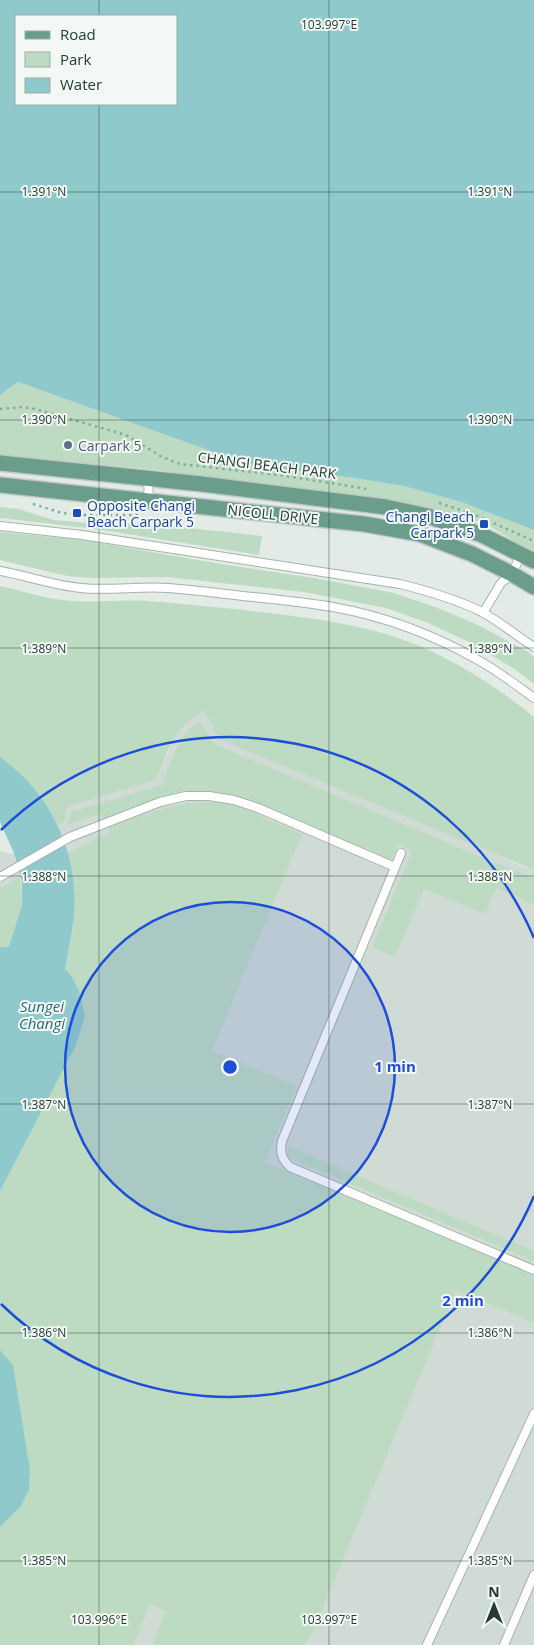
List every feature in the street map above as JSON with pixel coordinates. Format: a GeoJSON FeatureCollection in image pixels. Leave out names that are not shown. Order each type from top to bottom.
{"type":"FeatureCollection","features":[{"type":"Feature","properties":{"kind":"main road","name":"NICOLL DRIVE"},"geometry":{"type":"LineString","coordinates":[[0,463],[148,478],[386,507],[428,516],[482,534],[527,557]]}},
{"type":"Feature","properties":{"kind":"main road","name":"NICOLL DRIVE"},"geometry":{"type":"LineString","coordinates":[[0,485],[364,524],[420,534],[472,554],[534,586]]}},
{"type":"Feature","properties":{"kind":"lane"},"geometry":{"type":"LineString","coordinates":[[148,478],[149,501]]}},
{"type":"Feature","properties":{"kind":"lane"},"geometry":{"type":"LineString","coordinates":[[0,526],[82,535],[400,584],[454,600],[482,613],[534,647]]}},
{"type":"Feature","properties":{"kind":"lane"},"geometry":{"type":"LineString","coordinates":[[482,613],[501,583],[527,557]]}},
{"type":"Feature","properties":{"kind":"lane"},"geometry":{"type":"LineString","coordinates":[[0,571],[42,582],[84,589],[168,588],[301,602],[335,608],[396,624],[449,645],[478,660],[534,698]]}},
{"type":"Feature","properties":{"kind":"lane"},"geometry":{"type":"LineString","coordinates":[[0,877],[70,837],[160,802],[186,796],[209,796],[234,800],[258,808],[395,867]]}},
{"type":"Feature","properties":{"kind":"lane"},"geometry":{"type":"LineString","coordinates":[[401,853],[282,1140],[280,1151],[282,1159],[290,1166],[534,1270]]}},
{"type":"Feature","properties":{"kind":"lane"},"geometry":{"type":"LineString","coordinates":[[427,1645],[534,1414]]}},
{"type":"Feature","properties":{"kind":"lane"},"geometry":{"type":"LineString","coordinates":[[504,1645],[534,1575]]}},
{"type":"Feature","properties":{"kind":"path","name":"CHANGI BEACH PARK"},"geometry":{"type":"LineString","coordinates":[[0,410],[23,407],[35,409],[126,435],[162,457],[180,464],[279,475],[370,489]]}},
{"type":"Feature","properties":{"kind":"path"},"geometry":{"type":"LineString","coordinates":[[436,503],[473,514],[534,542]]}},
{"type":"Feature","properties":{"kind":"path"},"geometry":{"type":"LineString","coordinates":[[33,504],[62,513],[140,515]]}},
{"type":"Feature","properties":{"kind":"shaded area"},"geometry":{"type":"Polygon","coordinates":[[[205,711],[516,864],[534,870],[534,1645],[0,1645],[0,851],[11,854],[64,823],[68,807],[156,780],[176,734],[184,725],[205,711]]]}},
{"type":"Feature","properties":{"kind":"green space"},"geometry":{"type":"Polygon","coordinates":[[[18,382],[247,464],[404,486],[461,502],[534,530],[534,554],[485,523],[397,506],[158,470],[0,455],[0,395],[18,382]]]}},
{"type":"Feature","properties":{"kind":"green space"},"geometry":{"type":"Polygon","coordinates":[[[0,507],[18,509],[54,520],[97,524],[152,524],[262,536],[259,555],[96,529],[0,518],[0,507]]]}},
{"type":"Feature","properties":{"kind":"green space"},"geometry":{"type":"Polygon","coordinates":[[[0,532],[82,540],[394,593],[438,608],[478,625],[528,652],[534,657],[534,684],[516,670],[471,643],[428,623],[386,608],[304,592],[166,577],[91,578],[67,576],[0,560],[0,532]]]}},
{"type":"Feature","properties":{"kind":"green space"},"geometry":{"type":"Polygon","coordinates":[[[0,586],[47,598],[63,600],[171,603],[312,618],[379,632],[422,647],[452,662],[494,687],[534,717],[534,870],[219,739],[205,711],[185,725],[173,740],[156,780],[68,807],[64,823],[58,826],[34,788],[0,757],[0,586]]]}},
{"type":"Feature","properties":{"kind":"green space"},"geometry":{"type":"Polygon","coordinates":[[[200,721],[214,744],[534,878],[534,904],[496,888],[485,914],[424,889],[395,957],[372,947],[412,851],[398,844],[391,861],[247,800],[210,791],[192,791],[166,796],[103,819],[100,814],[67,825],[71,812],[162,785],[180,742],[185,734],[200,721]]]}},
{"type":"Feature","properties":{"kind":"green space"},"geometry":{"type":"Polygon","coordinates":[[[195,802],[220,802],[240,807],[302,834],[212,1051],[297,1086],[265,1162],[534,1275],[534,1323],[456,1290],[312,1633],[304,1645],[152,1645],[166,1611],[150,1604],[133,1645],[0,1645],[0,1527],[20,1506],[29,1490],[30,1470],[13,1365],[0,1350],[0,1191],[76,1045],[85,1016],[72,977],[65,969],[73,929],[74,889],[68,853],[110,832],[108,826],[169,807],[195,802]]]}},
{"type":"Feature","properties":{"kind":"green space"},"geometry":{"type":"Polygon","coordinates":[[[20,877],[22,905],[9,947],[0,947],[0,889],[20,877]]]}},
{"type":"Feature","properties":{"kind":"green space"},"geometry":{"type":"Polygon","coordinates":[[[288,1146],[534,1251],[534,1261],[292,1159],[288,1156],[288,1146]]]}},
{"type":"Feature","properties":{"kind":"water"},"geometry":{"type":"Polygon","coordinates":[[[0,0],[534,0],[534,530],[461,502],[404,486],[247,464],[18,382],[0,395],[0,0]]]}},
{"type":"Feature","properties":{"kind":"water","name":"Sungei Changi"},"geometry":{"type":"Polygon","coordinates":[[[0,757],[15,769],[42,798],[61,832],[72,870],[74,889],[72,929],[65,969],[72,977],[79,991],[85,1016],[76,1045],[0,1191],[0,947],[9,947],[22,905],[22,881],[14,853],[0,822],[0,757]]]}},
{"type":"Feature","properties":{"kind":"water"},"geometry":{"type":"Polygon","coordinates":[[[0,1350],[13,1365],[30,1470],[29,1490],[20,1507],[0,1527],[0,1350]]]}},
{"type":"Feature","properties":{"kind":"place","name":"Carpark 5"},"geometry":{"type":"Point","coordinates":[68,445]}},
{"type":"Feature","properties":{"kind":"place","name":"Opposite Changi Beach Carpark 5"},"geometry":{"type":"Point","coordinates":[77,513]}},
{"type":"Feature","properties":{"kind":"place","name":"Changi Beach Carpark 5"},"geometry":{"type":"Point","coordinates":[484,524]}}]}
